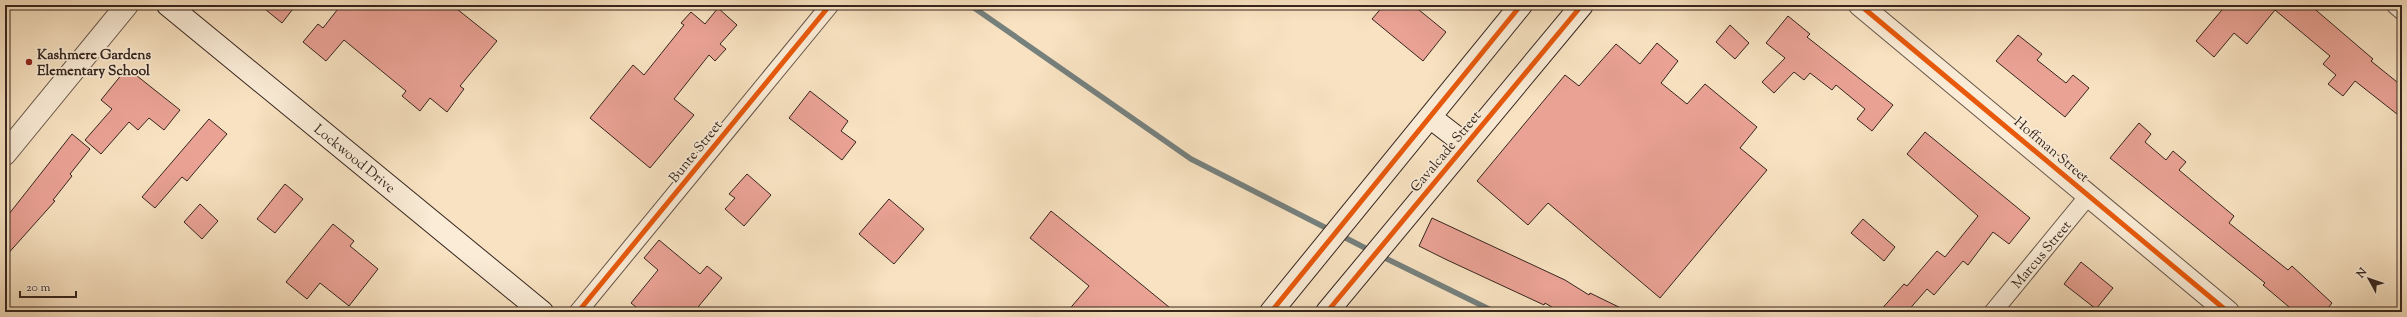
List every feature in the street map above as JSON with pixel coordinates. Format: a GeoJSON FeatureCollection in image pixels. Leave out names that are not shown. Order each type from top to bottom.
{"type":"FeatureCollection","features":[{"type":"Feature","properties":{"kind":"main road"},"geometry":{"type":"LineString","coordinates":[[5,154],[127,5]]}},
{"type":"Feature","properties":{"kind":"main road","name":"Lockwood Drive"},"geometry":{"type":"LineString","coordinates":[[168,5],[542,312]]}},
{"type":"Feature","properties":{"kind":"main road"},"geometry":{"type":"LineString","coordinates":[[1271,312],[1521,5]]}},
{"type":"Feature","properties":{"kind":"main road","name":"Cavalcade Street"},"geometry":{"type":"LineString","coordinates":[[1327,312],[1582,5]]}},
{"type":"Feature","properties":{"kind":"main road","name":"Hoffman Street"},"geometry":{"type":"LineString","coordinates":[[1860,5],[2228,312]]}},
{"type":"Feature","properties":{"kind":"main road"},"geometry":{"type":"LineString","coordinates":[[1430,117],[1466,144]]}},
{"type":"Feature","properties":{"kind":"street","name":"Bunte Street"},"geometry":{"type":"LineString","coordinates":[[578,312],[830,5]]}},
{"type":"Feature","properties":{"kind":"street"},"geometry":{"type":"LineString","coordinates":[[2395,5],[2402,11]]}},
{"type":"Feature","properties":{"kind":"street","name":"Marcus Street"},"geometry":{"type":"LineString","coordinates":[[1993,312],[2089,195]]}},
{"type":"Feature","properties":{"kind":"building"},"geometry":{"type":"Polygon","coordinates":[[[260,5],[296,5],[282,23],[260,5]]]}},
{"type":"Feature","properties":{"kind":"building"},"geometry":{"type":"Polygon","coordinates":[[[341,5],[452,5],[497,41],[460,86],[464,89],[447,112],[430,98],[420,111],[402,96],[406,91],[344,40],[326,61],[303,42],[318,24],[323,28],[341,5]]]}},
{"type":"Feature","properties":{"kind":"building"},"geometry":{"type":"Polygon","coordinates":[[[1384,5],[1413,5],[1446,32],[1423,61],[1372,19],[1384,5]]]}},
{"type":"Feature","properties":{"kind":"building"},"geometry":{"type":"Polygon","coordinates":[[[2226,5],[2310,5],[2373,59],[2371,61],[2402,86],[2402,118],[2355,81],[2343,96],[2328,84],[2336,75],[2323,64],[2330,56],[2275,10],[2247,44],[2234,33],[2214,57],[2196,41],[2226,5]]]}},
{"type":"Feature","properties":{"kind":"building"},"geometry":{"type":"Polygon","coordinates":[[[718,8],[737,25],[720,44],[726,49],[715,61],[709,55],[674,99],[694,115],[650,168],[590,118],[633,65],[644,75],[684,25],[681,23],[691,12],[705,24],[718,8]]]}},
{"type":"Feature","properties":{"kind":"building"},"geometry":{"type":"Polygon","coordinates":[[[1788,16],[1810,34],[1807,37],[1893,105],[1872,131],[1857,119],[1865,109],[1836,85],[1832,90],[1810,73],[1804,80],[1794,72],[1774,93],[1762,82],[1785,58],[1766,43],[1788,16]]]}},
{"type":"Feature","properties":{"kind":"building"},"geometry":{"type":"Polygon","coordinates":[[[1730,25],[1749,43],[1735,59],[1716,42],[1730,25]]]}},
{"type":"Feature","properties":{"kind":"building"},"geometry":{"type":"Polygon","coordinates":[[[2018,35],[2042,54],[2037,60],[2066,83],[2073,75],[2089,88],[2065,117],[1996,61],[2018,35]]]}},
{"type":"Feature","properties":{"kind":"building"},"geometry":{"type":"Polygon","coordinates":[[[1657,43],[1678,61],[1661,83],[1687,104],[1705,84],[1757,127],[1740,148],[1767,170],[1660,298],[1548,203],[1528,225],[1477,181],[1565,75],[1579,86],[1616,44],[1640,64],[1657,43]]]}},
{"type":"Feature","properties":{"kind":"building"},"geometry":{"type":"Polygon","coordinates":[[[127,68],[180,110],[164,130],[149,118],[138,130],[129,122],[101,154],[85,140],[112,109],[101,100],[127,68]]]}},
{"type":"Feature","properties":{"kind":"building"},"geometry":{"type":"Polygon","coordinates":[[[810,91],[848,121],[841,131],[856,142],[842,160],[789,118],[810,91]]]}},
{"type":"Feature","properties":{"kind":"building"},"geometry":{"type":"Polygon","coordinates":[[[209,119],[227,134],[187,181],[182,177],[155,208],[142,197],[209,119]]]}},
{"type":"Feature","properties":{"kind":"building"},"geometry":{"type":"Polygon","coordinates":[[[2139,123],[2151,134],[2145,142],[2166,160],[2173,151],[2186,162],[2179,170],[2234,216],[2229,223],[2288,270],[2292,266],[2332,303],[2325,312],[2295,312],[2263,285],[2265,283],[2110,158],[2139,123]]]}},
{"type":"Feature","properties":{"kind":"building"},"geometry":{"type":"Polygon","coordinates":[[[1925,132],[2030,218],[2009,244],[1993,232],[1968,265],[1963,261],[1934,295],[1927,289],[1907,312],[1879,312],[1904,284],[1907,286],[1937,251],[1945,257],[1978,216],[1907,154],[1925,132]]]}},
{"type":"Feature","properties":{"kind":"building"},"geometry":{"type":"Polygon","coordinates":[[[72,134],[90,149],[70,174],[72,176],[53,200],[55,201],[5,257],[5,219],[72,134]]]}},
{"type":"Feature","properties":{"kind":"building"},"geometry":{"type":"Polygon","coordinates":[[[747,174],[771,195],[744,226],[725,209],[735,198],[729,194],[747,174]]]}},
{"type":"Feature","properties":{"kind":"building"},"geometry":{"type":"Polygon","coordinates":[[[285,184],[303,199],[275,233],[257,219],[285,184]]]}},
{"type":"Feature","properties":{"kind":"building"},"geometry":{"type":"Polygon","coordinates":[[[889,199],[924,229],[894,264],[859,234],[889,199]]]}},
{"type":"Feature","properties":{"kind":"building"},"geometry":{"type":"Polygon","coordinates":[[[200,204],[218,221],[202,239],[184,222],[200,204]]]}},
{"type":"Feature","properties":{"kind":"building"},"geometry":{"type":"Polygon","coordinates":[[[1051,211],[1175,312],[1067,312],[1089,286],[1030,238],[1051,211]]]}},
{"type":"Feature","properties":{"kind":"building"},"geometry":{"type":"Polygon","coordinates":[[[1432,218],[1565,280],[1589,295],[1590,293],[1629,312],[1560,312],[1545,303],[1544,305],[1445,259],[1419,246],[1432,218]]]}},
{"type":"Feature","properties":{"kind":"building"},"geometry":{"type":"Polygon","coordinates":[[[1863,219],[1895,247],[1884,261],[1851,233],[1863,219]]]}},
{"type":"Feature","properties":{"kind":"building"},"geometry":{"type":"Polygon","coordinates":[[[333,224],[354,241],[350,246],[378,269],[349,306],[320,283],[307,299],[286,282],[333,224]]]}},
{"type":"Feature","properties":{"kind":"building"},"geometry":{"type":"Polygon","coordinates":[[[659,240],[700,274],[707,266],[722,278],[694,312],[642,312],[631,303],[658,270],[644,258],[659,240]]]}},
{"type":"Feature","properties":{"kind":"building"},"geometry":{"type":"Polygon","coordinates":[[[2081,262],[2113,288],[2096,309],[2064,284],[2081,262]]]}},
{"type":"Feature","properties":{"kind":"waterway"},"geometry":{"type":"LineString","coordinates":[[970,5],[1191,159],[1332,231]]}},
{"type":"Feature","properties":{"kind":"waterway"},"geometry":{"type":"LineString","coordinates":[[1340,235],[1371,251]]}},
{"type":"Feature","properties":{"kind":"waterway"},"geometry":{"type":"LineString","coordinates":[[1381,256],[1495,312]]}},
{"type":"Feature","properties":{"kind":"cycle path"},"geometry":{"type":"LineString","coordinates":[[578,312],[830,5]]}},
{"type":"Feature","properties":{"kind":"cycle path"},"geometry":{"type":"LineString","coordinates":[[1271,312],[1521,5]]}},
{"type":"Feature","properties":{"kind":"cycle path"},"geometry":{"type":"LineString","coordinates":[[1327,312],[1582,5]]}},
{"type":"Feature","properties":{"kind":"cycle path"},"geometry":{"type":"LineString","coordinates":[[1860,5],[2228,312]]}},
{"type":"Feature","properties":{"kind":"place","name":"Kashmere Gardens Elementary School"},"geometry":{"type":"Point","coordinates":[29,62]}}]}
